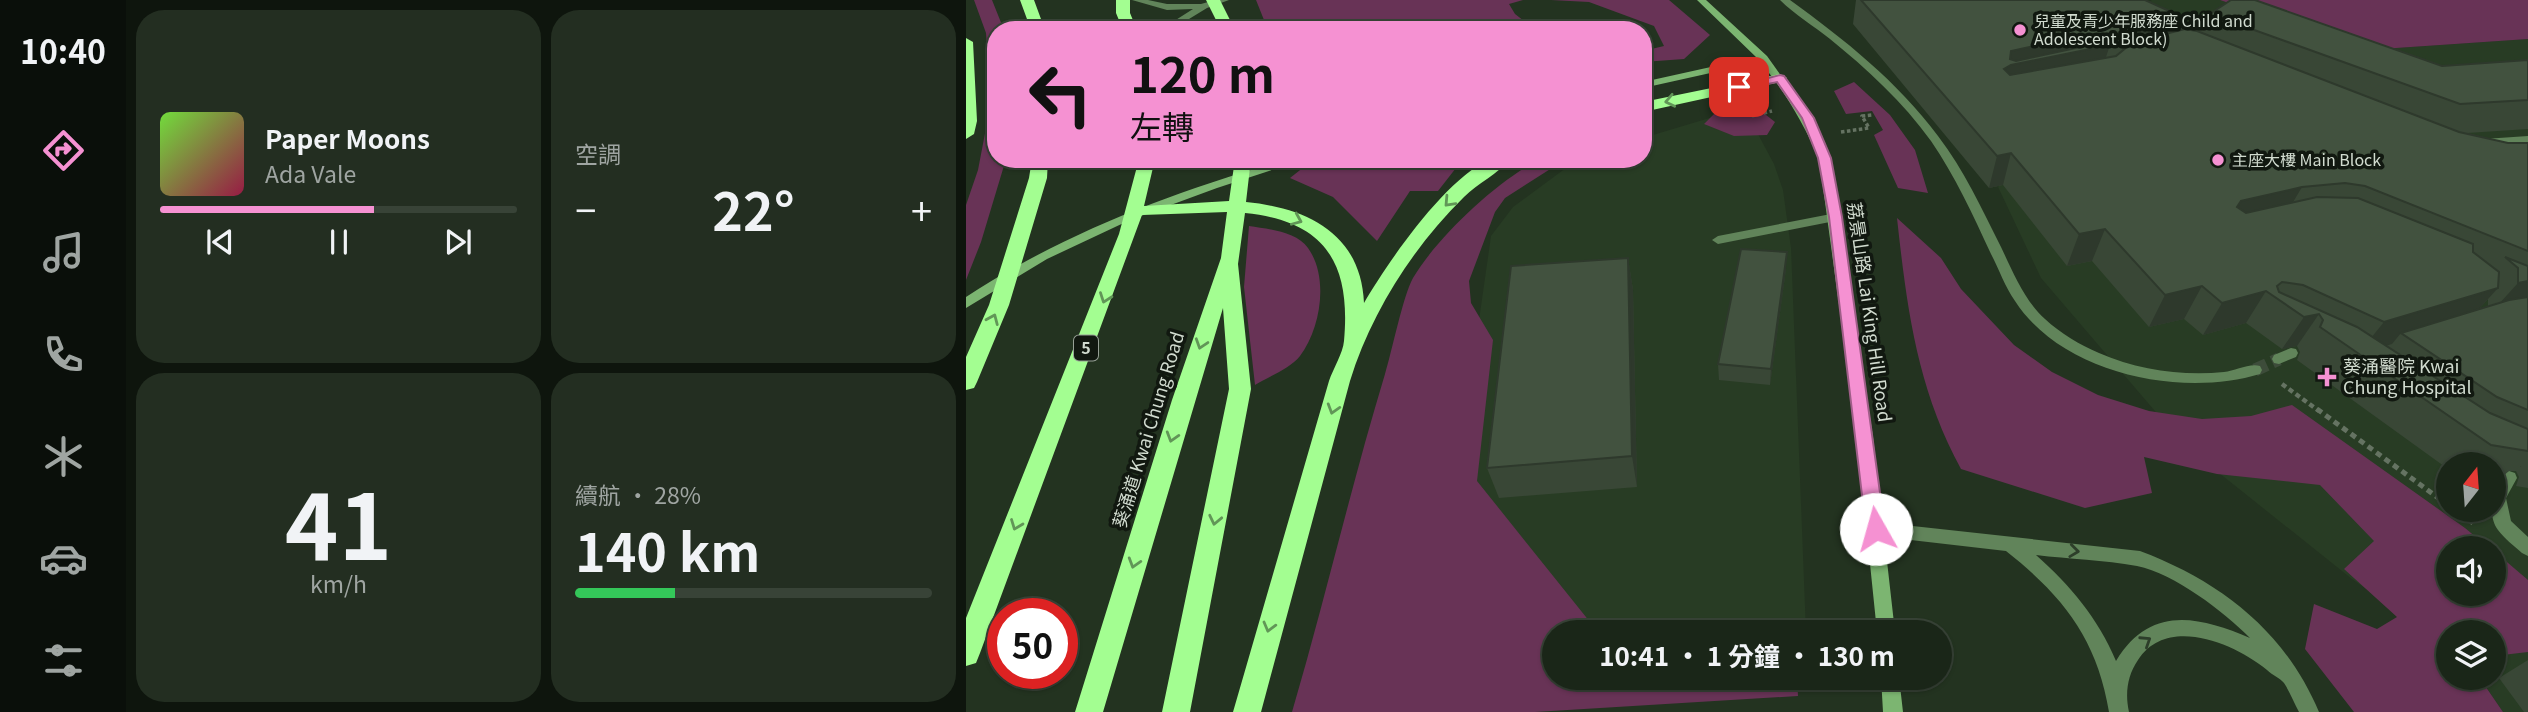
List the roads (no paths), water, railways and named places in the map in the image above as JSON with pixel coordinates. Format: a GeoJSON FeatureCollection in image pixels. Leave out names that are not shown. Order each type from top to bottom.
{"type":"FeatureCollection","features":[{"type":"Feature","properties":{"kind":"highway"},"geometry":{"type":"LineString","coordinates":[[1027,0],[1035,21]]}},
{"type":"Feature","properties":{"kind":"highway"},"geometry":{"type":"LineString","coordinates":[[1123,0],[1126,21]]}},
{"type":"Feature","properties":{"kind":"highway"},"geometry":{"type":"LineString","coordinates":[[1208,3],[1221,21]]}},
{"type":"Feature","properties":{"kind":"highway"},"geometry":{"type":"LineString","coordinates":[[966,42],[969,121],[966,134]]}},
{"type":"Feature","properties":{"kind":"highway"},"geometry":{"type":"LineString","coordinates":[[1652,105],[1780,78]]}},
{"type":"Feature","properties":{"kind":"highway"},"geometry":{"type":"LineString","coordinates":[[966,382],[999,305],[1039,168]]}},
{"type":"Feature","properties":{"kind":"highway","name":"5"},"geometry":{"type":"LineString","coordinates":[[966,653],[1124,247],[1145,168]]}},
{"type":"Feature","properties":{"kind":"highway","name":"葵涌道 Kwai Chung Road"},"geometry":{"type":"LineString","coordinates":[[1089,712],[1183,400],[1230,258],[1242,168]]}},
{"type":"Feature","properties":{"kind":"highway"},"geometry":{"type":"LineString","coordinates":[[1247,712],[1285,566],[1353,344],[1401,263],[1429,223],[1458,192],[1490,168]]}},
{"type":"Feature","properties":{"kind":"highway"},"geometry":{"type":"LineString","coordinates":[[1146,211],[1191,205],[1230,206],[1284,215],[1310,226],[1331,240],[1345,258],[1355,308],[1353,344]]}},
{"type":"Feature","properties":{"kind":"highway"},"geometry":{"type":"LineString","coordinates":[[1175,712],[1240,389],[1230,258]]}},
{"type":"Feature","properties":{"kind":"main road","name":"荔景山路 Lai King Hill Road"},"geometry":{"type":"LineString","coordinates":[[1701,0],[1764,58],[1808,118],[1821,148],[1836,217],[1876,529],[1885,620]]}},
{"type":"Feature","properties":{"kind":"main road"},"geometry":{"type":"LineString","coordinates":[[1652,83],[1764,58]]}},
{"type":"Feature","properties":{"kind":"main road"},"geometry":{"type":"LineString","coordinates":[[966,303],[1056,251],[1146,211],[1233,178],[1268,168]]}},
{"type":"Feature","properties":{"kind":"main road"},"geometry":{"type":"LineString","coordinates":[[1891,690],[1893,712]]}},
{"type":"Feature","properties":{"kind":"street"},"geometry":{"type":"LineString","coordinates":[[1136,0],[1167,7],[1225,0]]}},
{"type":"Feature","properties":{"kind":"street"},"geometry":{"type":"LineString","coordinates":[[1784,0],[1857,54],[1920,122],[1950,162],[2030,314],[2045,327],[2077,350],[2122,367],[2185,379],[2231,379],[2255,370]]}},
{"type":"Feature","properties":{"kind":"street"},"geometry":{"type":"LineString","coordinates":[[1179,21],[1208,3]]}},
{"type":"Feature","properties":{"kind":"street"},"geometry":{"type":"LineString","coordinates":[[2473,142],[2528,139]]}},
{"type":"Feature","properties":{"kind":"street"},"geometry":{"type":"LineString","coordinates":[[1718,240],[1756,227],[1836,217]]}},
{"type":"Feature","properties":{"kind":"street"},"geometry":{"type":"LineString","coordinates":[[2509,478],[2498,498],[2503,524],[2528,548]]}},
{"type":"Feature","properties":{"kind":"street"},"geometry":{"type":"LineString","coordinates":[[1876,529],[2140,559],[2177,572],[2213,592],[2246,618],[2276,651],[2299,688],[2309,712]]}},
{"type":"Feature","properties":{"kind":"street"},"geometry":{"type":"LineString","coordinates":[[2006,542],[2037,564],[2064,592],[2088,624],[2106,660],[2118,705]]}},
{"type":"Feature","properties":{"kind":"street"},"geometry":{"type":"LineString","coordinates":[[2118,705],[2123,667],[2139,643],[2166,629],[2198,628],[2234,637],[2269,658],[2299,688]]}},
{"type":"Feature","properties":{"kind":"tunnel"},"geometry":{"type":"LineString","coordinates":[[2255,370],[2279,359]]}},
{"type":"Feature","properties":{"kind":"place","name":"兒童及青少年服務座 Child and Adolescent Block)"},"geometry":{"type":"Point","coordinates":[2020,30]}},
{"type":"Feature","properties":{"kind":"place","name":"主座大樓 Main Block"},"geometry":{"type":"Point","coordinates":[2218,160]}},
{"type":"Feature","properties":{"kind":"place","name":"葵涌醫院 Kwai Chung Hospital"},"geometry":{"type":"Point","coordinates":[2327,377]}}]}
